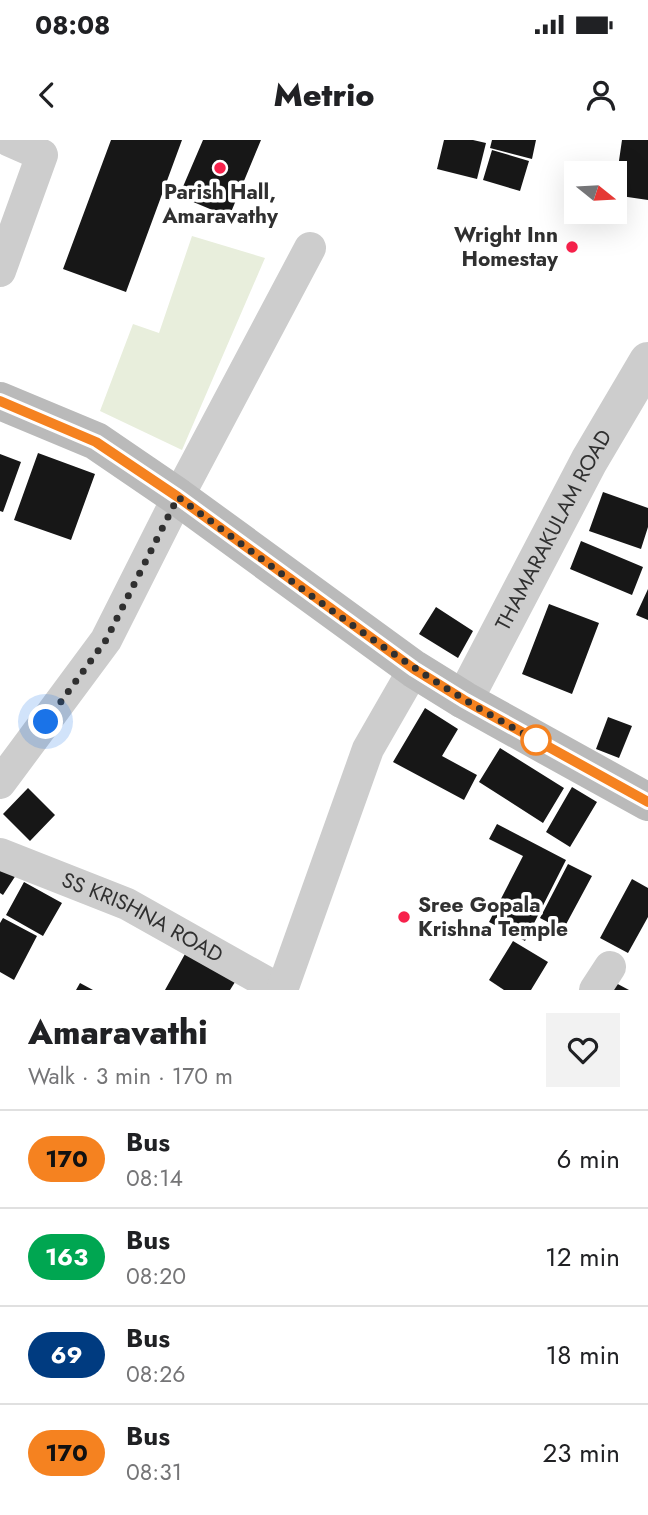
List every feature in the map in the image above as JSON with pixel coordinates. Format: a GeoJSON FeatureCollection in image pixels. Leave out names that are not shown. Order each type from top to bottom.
{"type":"FeatureCollection","features":[{"type":"Feature","properties":{"kind":"main road"},"geometry":{"type":"LineString","coordinates":[[0,401],[96,442],[178,497],[414,669],[464,700],[648,802]]}},
{"type":"Feature","properties":{"kind":"street"},"geometry":{"type":"LineString","coordinates":[[0,271],[42,155],[8,140]]}},
{"type":"Feature","properties":{"kind":"street"},"geometry":{"type":"LineString","coordinates":[[0,783],[106,640],[178,497],[310,248]]}},
{"type":"Feature","properties":{"kind":"street","name":"THAMARAKULAM ROAD"},"geometry":{"type":"LineString","coordinates":[[464,700],[589,461],[648,361]]}},
{"type":"Feature","properties":{"kind":"street"},"geometry":{"type":"LineString","coordinates":[[281,990],[368,749],[414,669]]}},
{"type":"Feature","properties":{"kind":"street","name":"SS KRISHNA ROAD"},"geometry":{"type":"LineString","coordinates":[[0,854],[127,904],[281,990]]}},
{"type":"Feature","properties":{"kind":"green space"},"geometry":{"type":"Polygon","coordinates":[[[192,236],[265,258],[182,450],[100,411],[133,324],[159,333],[192,236]]]}},
{"type":"Feature","properties":{"kind":"building"},"geometry":{"type":"Polygon","coordinates":[[[111,140],[182,140],[126,292],[63,269],[111,140]]]}},
{"type":"Feature","properties":{"kind":"building","name":"Parish Hall, Amaravathy"},"geometry":{"type":"Polygon","coordinates":[[[203,140],[261,140],[229,217],[179,196],[203,140]]]}},
{"type":"Feature","properties":{"kind":"building"},"geometry":{"type":"Polygon","coordinates":[[[444,140],[486,143],[477,179],[437,169],[444,140]]]}},
{"type":"Feature","properties":{"kind":"building"},"geometry":{"type":"Polygon","coordinates":[[[492,140],[536,140],[532,159],[490,148],[492,140]]]}},
{"type":"Feature","properties":{"kind":"building"},"geometry":{"type":"Polygon","coordinates":[[[622,140],[648,140],[648,200],[627,197],[627,161],[619,161],[622,140]]]}},
{"type":"Feature","properties":{"kind":"building"},"geometry":{"type":"Polygon","coordinates":[[[492,150],[529,161],[520,191],[483,180],[492,150]]]}},
{"type":"Feature","properties":{"kind":"building"},"geometry":{"type":"Polygon","coordinates":[[[38,453],[95,474],[71,540],[14,520],[38,453]]]}},
{"type":"Feature","properties":{"kind":"building"},"geometry":{"type":"Polygon","coordinates":[[[0,454],[21,462],[3,512],[0,511],[0,454]]]}},
{"type":"Feature","properties":{"kind":"building"},"geometry":{"type":"Polygon","coordinates":[[[603,492],[648,508],[648,527],[641,549],[589,531],[603,492]]]}},
{"type":"Feature","properties":{"kind":"building"},"geometry":{"type":"Polygon","coordinates":[[[581,541],[643,567],[632,595],[570,569],[581,541]]]}},
{"type":"Feature","properties":{"kind":"building"},"geometry":{"type":"Polygon","coordinates":[[[648,589],[648,620],[636,615],[648,589]]]}},
{"type":"Feature","properties":{"kind":"building"},"geometry":{"type":"Polygon","coordinates":[[[549,604],[599,623],[572,694],[522,674],[549,604]]]}},
{"type":"Feature","properties":{"kind":"building"},"geometry":{"type":"Polygon","coordinates":[[[436,607],[473,631],[458,658],[419,634],[436,607]]]}},
{"type":"Feature","properties":{"kind":"building"},"geometry":{"type":"Polygon","coordinates":[[[425,708],[458,729],[442,756],[477,775],[464,800],[393,762],[425,708]]]}},
{"type":"Feature","properties":{"kind":"building"},"geometry":{"type":"Polygon","coordinates":[[[608,717],[632,726],[619,758],[596,749],[608,717]]]}},
{"type":"Feature","properties":{"kind":"building"},"geometry":{"type":"Polygon","coordinates":[[[500,748],[564,788],[543,823],[479,782],[500,748]]]}},
{"type":"Feature","properties":{"kind":"building"},"geometry":{"type":"Polygon","coordinates":[[[572,787],[597,802],[570,847],[546,832],[572,787]]]}},
{"type":"Feature","properties":{"kind":"building"},"geometry":{"type":"Polygon","coordinates":[[[28,788],[55,815],[30,841],[3,814],[28,788]]]}},
{"type":"Feature","properties":{"kind":"building"},"geometry":{"type":"Polygon","coordinates":[[[497,824],[566,860],[525,941],[489,922],[523,856],[489,839],[497,824]]]}},
{"type":"Feature","properties":{"kind":"building"},"geometry":{"type":"Polygon","coordinates":[[[0,862],[18,872],[3,895],[0,893],[0,862]]]}},
{"type":"Feature","properties":{"kind":"building"},"geometry":{"type":"Polygon","coordinates":[[[568,864],[592,876],[563,930],[540,918],[568,864]]]}},
{"type":"Feature","properties":{"kind":"building"},"geometry":{"type":"Polygon","coordinates":[[[632,879],[648,888],[648,917],[628,953],[600,938],[632,879]]]}},
{"type":"Feature","properties":{"kind":"building"},"geometry":{"type":"Polygon","coordinates":[[[24,882],[62,903],[43,936],[6,915],[24,882]]]}},
{"type":"Feature","properties":{"kind":"building"},"geometry":{"type":"Polygon","coordinates":[[[3,918],[37,936],[14,980],[0,972],[0,923],[3,918]]]}},
{"type":"Feature","properties":{"kind":"building"},"geometry":{"type":"Polygon","coordinates":[[[513,941],[548,962],[531,990],[504,990],[489,980],[513,941]]]}},
{"type":"Feature","properties":{"kind":"building"},"geometry":{"type":"Polygon","coordinates":[[[185,954],[235,982],[230,990],[165,990],[185,954]]]}},
{"type":"Feature","properties":{"kind":"building"},"geometry":{"type":"Polygon","coordinates":[[[614,982],[629,990],[610,990],[614,982]]]}},
{"type":"Feature","properties":{"kind":"building"},"geometry":{"type":"Polygon","coordinates":[[[80,983],[93,990],[76,990],[80,983]]]}},
{"type":"Feature","properties":{"kind":"bus line","name":"170"},"geometry":{"type":"LineString","coordinates":[[0,401],[96,442],[178,497],[414,669],[464,700],[648,802]]}},
{"type":"Feature","properties":{"kind":"place","name":"Parish Hall, Amaravathy"},"geometry":{"type":"Point","coordinates":[220,168]}},
{"type":"Feature","properties":{"kind":"place","name":"Wright Inn Homestay"},"geometry":{"type":"Point","coordinates":[572,247]}},
{"type":"Feature","properties":{"kind":"place","name":"Sree Gopala Krishna Temple"},"geometry":{"type":"Point","coordinates":[404,917]}},
{"type":"Feature","properties":{"kind":"route"},"geometry":{"type":"LineString","coordinates":[[46,722],[106,640],[178,497],[414,669],[536,740]]}}]}
